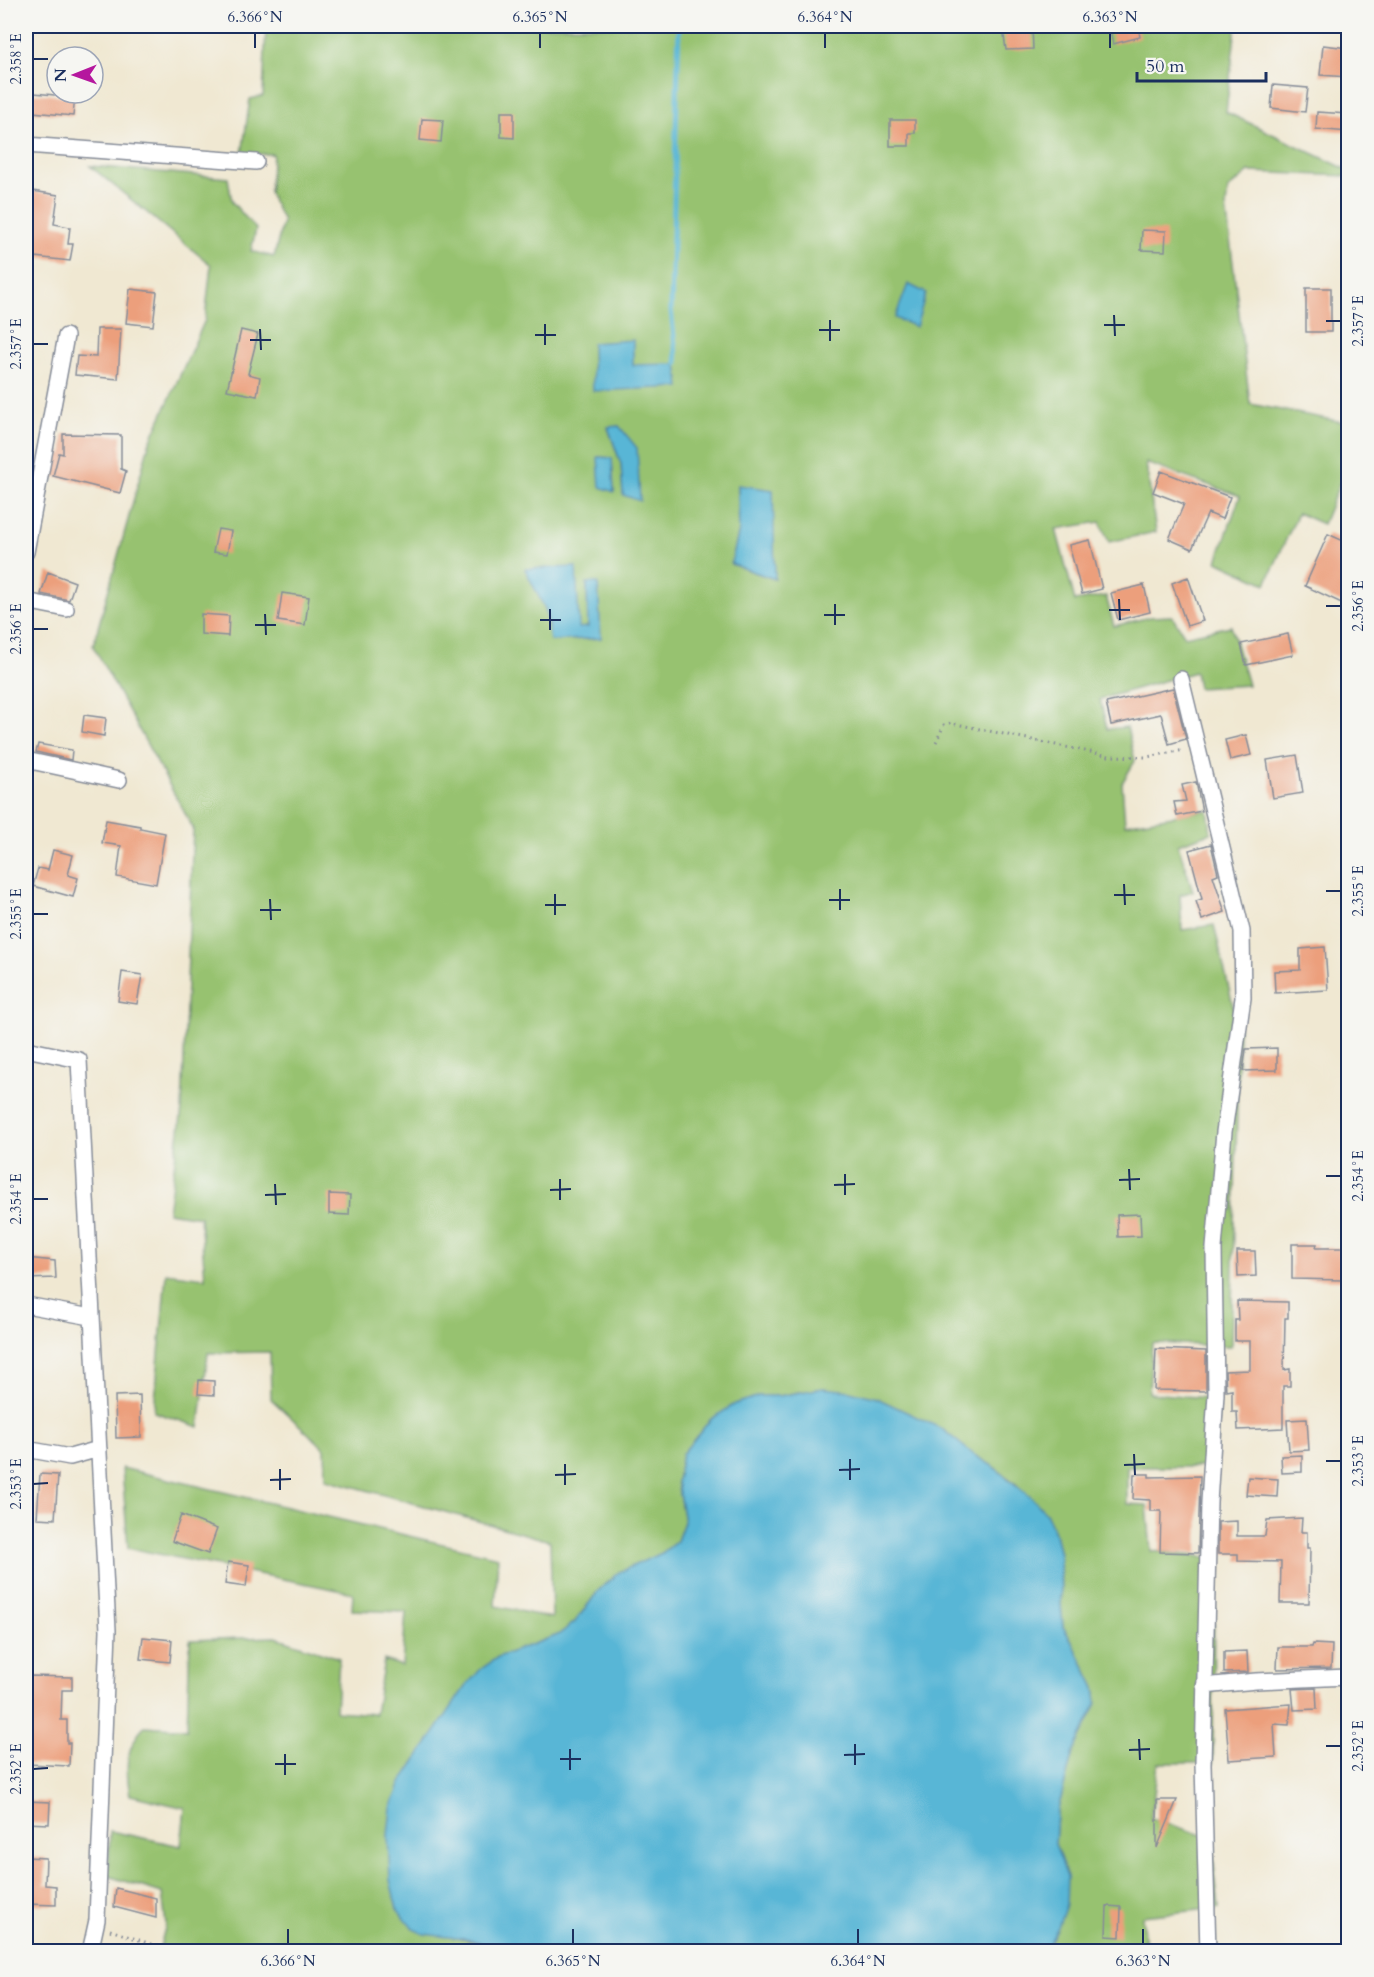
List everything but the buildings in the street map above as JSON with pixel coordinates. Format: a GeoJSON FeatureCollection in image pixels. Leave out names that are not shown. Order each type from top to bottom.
{"type":"FeatureCollection","features":[{"type":"Feature","properties":{"kind":"street"},"geometry":{"type":"LineString","coordinates":[[26,145],[256,162]]}},
{"type":"Feature","properties":{"kind":"street"},"geometry":{"type":"LineString","coordinates":[[26,552],[66,336]]}},
{"type":"Feature","properties":{"kind":"street"},"geometry":{"type":"LineString","coordinates":[[26,601],[66,609]]}},
{"type":"Feature","properties":{"kind":"street"},"geometry":{"type":"LineString","coordinates":[[1181,679],[1242,932],[1243,998],[1224,1132],[1214,1248],[1216,1394],[1209,1502],[1203,1764],[1208,1952]]}},
{"type":"Feature","properties":{"kind":"street"},"geometry":{"type":"LineString","coordinates":[[26,760],[119,780]]}},
{"type":"Feature","properties":{"kind":"street"},"geometry":{"type":"LineString","coordinates":[[26,1049],[79,1060],[108,1630],[97,1920],[90,1952]]}},
{"type":"Feature","properties":{"kind":"street"},"geometry":{"type":"LineString","coordinates":[[26,1305],[91,1317]]}},
{"type":"Feature","properties":{"kind":"street"},"geometry":{"type":"LineString","coordinates":[[26,1449],[70,1457],[99,1449]]}},
{"type":"Feature","properties":{"kind":"street"},"geometry":{"type":"LineString","coordinates":[[1204,1686],[1348,1677]]}},
{"type":"Feature","properties":{"kind":"path"},"geometry":{"type":"LineString","coordinates":[[936,742],[944,725],[951,723],[1109,756],[1147,757],[1197,747]]}},
{"type":"Feature","properties":{"kind":"path"},"geometry":{"type":"LineString","coordinates":[[97,1920],[102,1929],[174,1952]]}},
{"type":"Feature","properties":{"kind":"green space"},"geometry":{"type":"Polygon","coordinates":[[[266,26],[1236,26],[1226,112],[1348,170],[1348,176],[1249,172],[1228,189],[1226,206],[1250,404],[1348,423],[1348,463],[1323,524],[1298,513],[1266,584],[1217,561],[1240,496],[1146,463],[1156,532],[1109,542],[1100,522],[1056,529],[1075,601],[1106,596],[1114,626],[1150,617],[1172,616],[1185,636],[1231,626],[1248,685],[1198,688],[1195,672],[1100,699],[1107,729],[1127,727],[1135,761],[1122,783],[1125,824],[1208,810],[1211,833],[1178,844],[1193,891],[1180,895],[1182,930],[1214,925],[1239,1031],[1231,1346],[1152,1343],[1149,1393],[1218,1399],[1214,1467],[1127,1467],[1127,1504],[1147,1505],[1151,1551],[1214,1558],[1213,1763],[1158,1763],[1151,1818],[1211,1838],[1219,1908],[1142,1916],[1146,1951],[1045,1951],[1058,1927],[1067,1877],[1055,1844],[1057,1813],[1073,1752],[1097,1702],[1095,1688],[1063,1627],[1060,1554],[1054,1530],[1046,1513],[1014,1482],[974,1455],[942,1429],[803,1391],[779,1396],[759,1396],[711,1419],[682,1454],[677,1481],[684,1522],[677,1541],[662,1553],[599,1590],[575,1622],[558,1635],[498,1657],[480,1670],[413,1765],[457,1938],[482,1944],[491,1951],[159,1951],[166,1924],[162,1893],[108,1876],[110,1831],[181,1846],[185,1808],[130,1795],[127,1766],[130,1750],[145,1726],[187,1729],[190,1640],[276,1637],[339,1658],[336,1711],[375,1714],[384,1660],[402,1666],[406,1612],[352,1610],[353,1593],[128,1548],[122,1468],[498,1557],[495,1606],[552,1618],[550,1541],[326,1479],[325,1449],[271,1399],[270,1352],[208,1353],[199,1427],[154,1412],[166,1273],[205,1278],[200,1217],[168,1212],[182,1109],[193,828],[93,646],[149,444],[205,320],[211,265],[90,166],[228,178],[232,202],[256,229],[251,251],[274,257],[283,221],[269,193],[273,154],[242,154],[250,99],[263,96],[266,26]],[[619,426],[608,428],[621,464],[623,495],[619,426]],[[598,457],[614,492],[612,458],[598,457]],[[738,485],[739,531],[731,564],[774,579],[738,485]],[[587,583],[588,627],[579,628],[546,611],[551,641],[601,638],[587,583]]]}},
{"type":"Feature","properties":{"kind":"water"},"geometry":{"type":"Polygon","coordinates":[[[908,284],[926,293],[916,327],[895,318],[908,284]]]}},
{"type":"Feature","properties":{"kind":"water"},"geometry":{"type":"Polygon","coordinates":[[[633,340],[633,365],[677,364],[680,387],[593,391],[592,343],[633,340]]]}},
{"type":"Feature","properties":{"kind":"water"},"geometry":{"type":"Polygon","coordinates":[[[619,426],[637,448],[640,501],[623,495],[621,464],[608,427],[619,426]]]}},
{"type":"Feature","properties":{"kind":"water"},"geometry":{"type":"Polygon","coordinates":[[[598,457],[612,458],[614,492],[600,487],[598,457]]]}},
{"type":"Feature","properties":{"kind":"water"},"geometry":{"type":"Polygon","coordinates":[[[738,485],[773,490],[775,579],[731,564],[739,531],[738,485]]]}},
{"type":"Feature","properties":{"kind":"water"},"geometry":{"type":"Polygon","coordinates":[[[576,567],[579,628],[588,627],[587,583],[598,583],[601,638],[550,641],[546,611],[525,569],[576,567]]]}},
{"type":"Feature","properties":{"kind":"water"},"geometry":{"type":"Polygon","coordinates":[[[823,1388],[850,1391],[877,1398],[942,1429],[1032,1498],[1046,1513],[1054,1530],[1060,1554],[1063,1627],[1095,1688],[1097,1703],[1073,1752],[1057,1813],[1055,1844],[1067,1877],[1066,1905],[1058,1927],[1045,1951],[491,1952],[482,1944],[472,1940],[424,1934],[413,1929],[397,1909],[390,1880],[388,1835],[391,1808],[401,1783],[465,1687],[480,1670],[498,1657],[558,1635],[575,1622],[599,1590],[619,1572],[662,1553],[677,1541],[684,1522],[677,1481],[682,1454],[711,1419],[735,1404],[759,1396],[779,1396],[823,1388]]]}},
{"type":"Feature","properties":{"kind":"waterway"},"geometry":{"type":"LineString","coordinates":[[677,364],[671,310],[679,26]]}}]}
